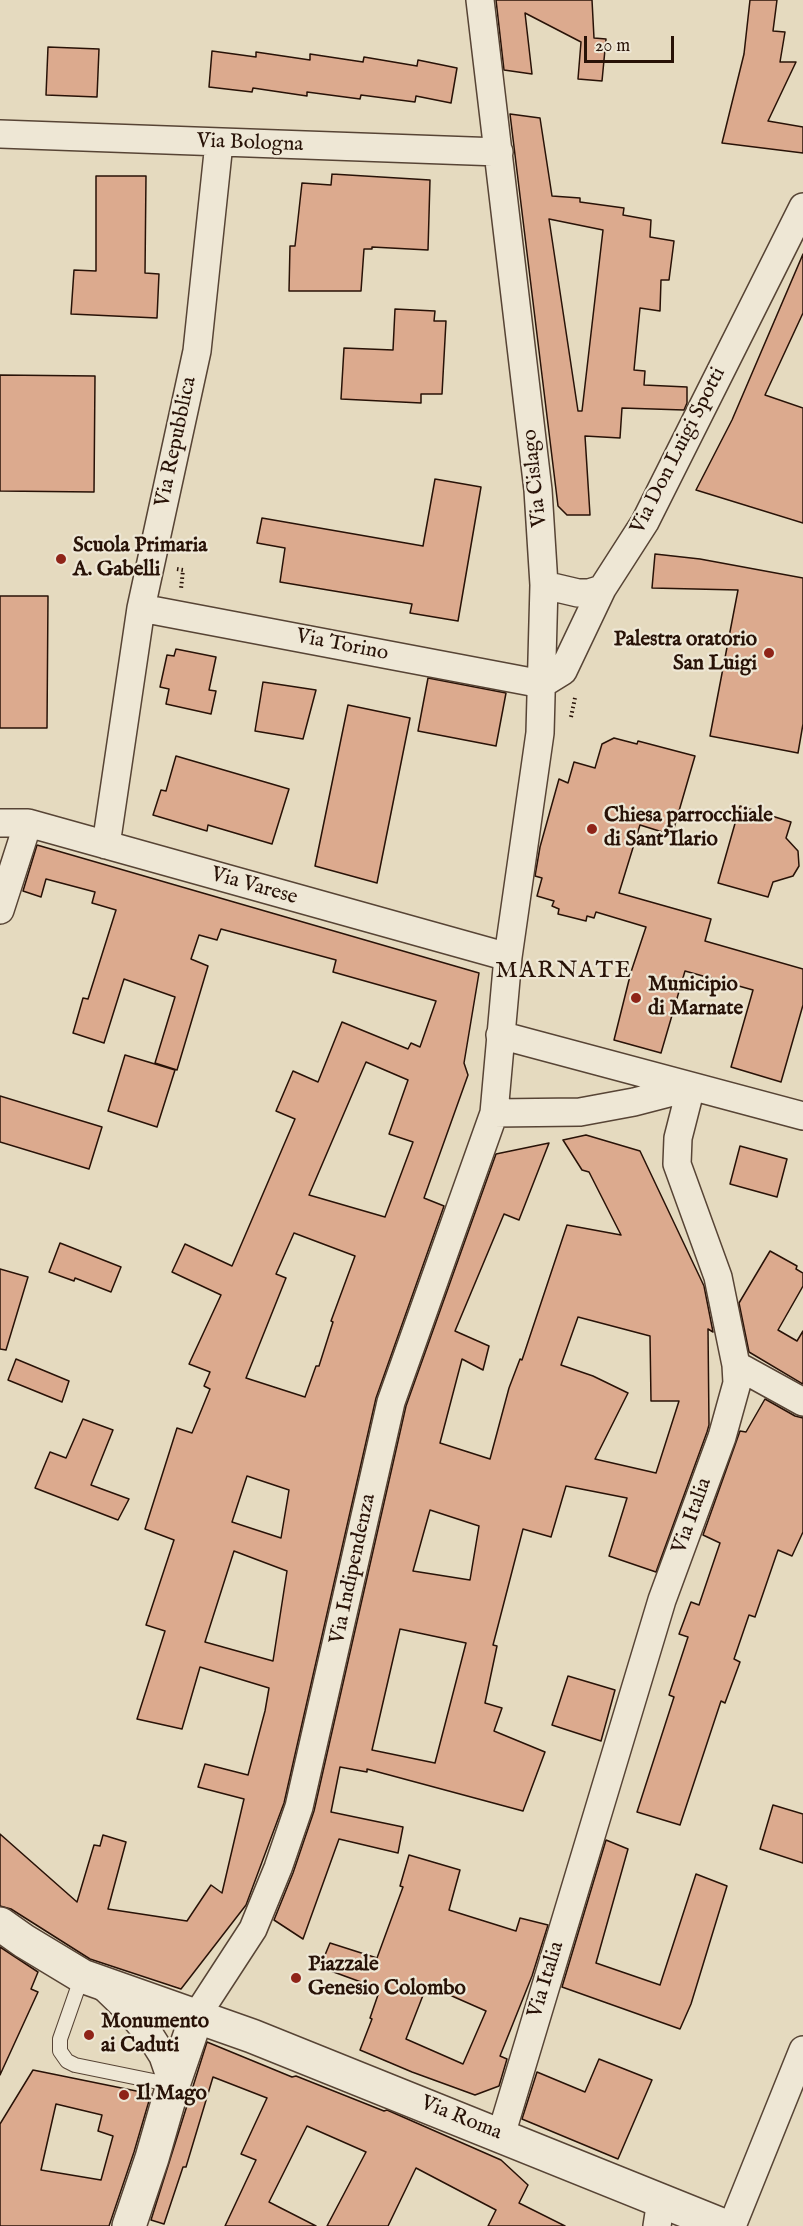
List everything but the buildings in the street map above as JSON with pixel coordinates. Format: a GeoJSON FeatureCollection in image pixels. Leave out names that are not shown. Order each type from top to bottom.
{"type":"FeatureCollection","features":[{"type":"Feature","properties":{"kind":"street","name":"Via Cislago"},"geometry":{"type":"LineString","coordinates":[[480,0],[538,490],[544,585],[540,733],[508,957],[500,1035]]}},
{"type":"Feature","properties":{"kind":"street","name":"Via Bologna"},"geometry":{"type":"LineString","coordinates":[[0,134],[499,152]]}},
{"type":"Feature","properties":{"kind":"street","name":"Via Repubblica"},"geometry":{"type":"LineString","coordinates":[[106,845],[141,608],[197,351],[219,143]]}},
{"type":"Feature","properties":{"kind":"street","name":"Via Don Luigi Spotti"},"geometry":{"type":"LineString","coordinates":[[542,684],[563,671],[602,589],[645,522],[803,207]]}},
{"type":"Feature","properties":{"kind":"street"},"geometry":{"type":"LineString","coordinates":[[544,585],[578,593],[589,593],[602,589]]}},
{"type":"Feature","properties":{"kind":"street","name":"Via Torino"},"geometry":{"type":"LineString","coordinates":[[141,608],[542,684]]}},
{"type":"Feature","properties":{"kind":"street","name":"Via Varese"},"geometry":{"type":"LineString","coordinates":[[0,823],[28,823],[508,957]]}},
{"type":"Feature","properties":{"kind":"street"},"geometry":{"type":"LineString","coordinates":[[0,910],[28,823]]}},
{"type":"Feature","properties":{"kind":"street"},"geometry":{"type":"LineString","coordinates":[[500,1035],[803,1116]]}},
{"type":"Feature","properties":{"kind":"street","name":"Via Indipendenza"},"geometry":{"type":"LineString","coordinates":[[197,2015],[252,1929],[278,1868],[299,1807],[391,1402],[494,1113],[500,1035]]}},
{"type":"Feature","properties":{"kind":"street"},"geometry":{"type":"LineString","coordinates":[[591,1109],[601,1100],[603,1090],[601,1063]]}},
{"type":"Feature","properties":{"kind":"street"},"geometry":{"type":"LineString","coordinates":[[494,1113],[579,1112],[634,1102],[691,1087]]}},
{"type":"Feature","properties":{"kind":"street","name":"Via Italia"},"geometry":{"type":"LineString","coordinates":[[501,2135],[662,1600],[729,1415],[737,1383],[736,1365],[718,1277],[677,1164],[678,1138],[691,1087]]}},
{"type":"Feature","properties":{"kind":"street"},"geometry":{"type":"LineString","coordinates":[[736,1365],[803,1402]]}},
{"type":"Feature","properties":{"kind":"street","name":"Via Roma"},"geometry":{"type":"LineString","coordinates":[[0,1924],[24,1941],[90,1978],[197,2015],[501,2135],[659,2213],[723,2226]]}},
{"type":"Feature","properties":{"kind":"street"},"geometry":{"type":"LineString","coordinates":[[90,1978],[129,2011],[151,2037],[162,2056],[173,2085]]}},
{"type":"Feature","properties":{"kind":"street"},"geometry":{"type":"LineString","coordinates":[[129,2226],[197,2015]]}},
{"type":"Feature","properties":{"kind":"street"},"geometry":{"type":"LineString","coordinates":[[732,2226],[803,2050]]}},
{"type":"Feature","properties":{"kind":"lane"},"geometry":{"type":"LineString","coordinates":[[90,1978],[60,2038],[60,2051],[67,2061],[75,2065],[173,2085]]}},
{"type":"Feature","properties":{"kind":"place","name":"Scuola Primaria A. Gabelli"},"geometry":{"type":"Point","coordinates":[61,559]}},
{"type":"Feature","properties":{"kind":"place","name":"Palestra oratorio San Luigi"},"geometry":{"type":"Point","coordinates":[769,653]}},
{"type":"Feature","properties":{"kind":"place","name":"Chiesa parrocchiale di Sant'Ilario"},"geometry":{"type":"Point","coordinates":[592,829]}},
{"type":"Feature","properties":{"kind":"place","name":"Municipio di Marnate"},"geometry":{"type":"Point","coordinates":[636,998]}},
{"type":"Feature","properties":{"kind":"place","name":"Piazzale Genesio Colombo"},"geometry":{"type":"Point","coordinates":[296,1978]}},
{"type":"Feature","properties":{"kind":"place","name":"Monumento ai Caduti"},"geometry":{"type":"Point","coordinates":[89,2035]}},
{"type":"Feature","properties":{"kind":"place","name":"Il Mago"},"geometry":{"type":"Point","coordinates":[124,2095]}},
{"type":"Feature","properties":{"kind":"district","name":"MARNATE"},"geometry":{"type":"Point","coordinates":[564,972]}}]}
